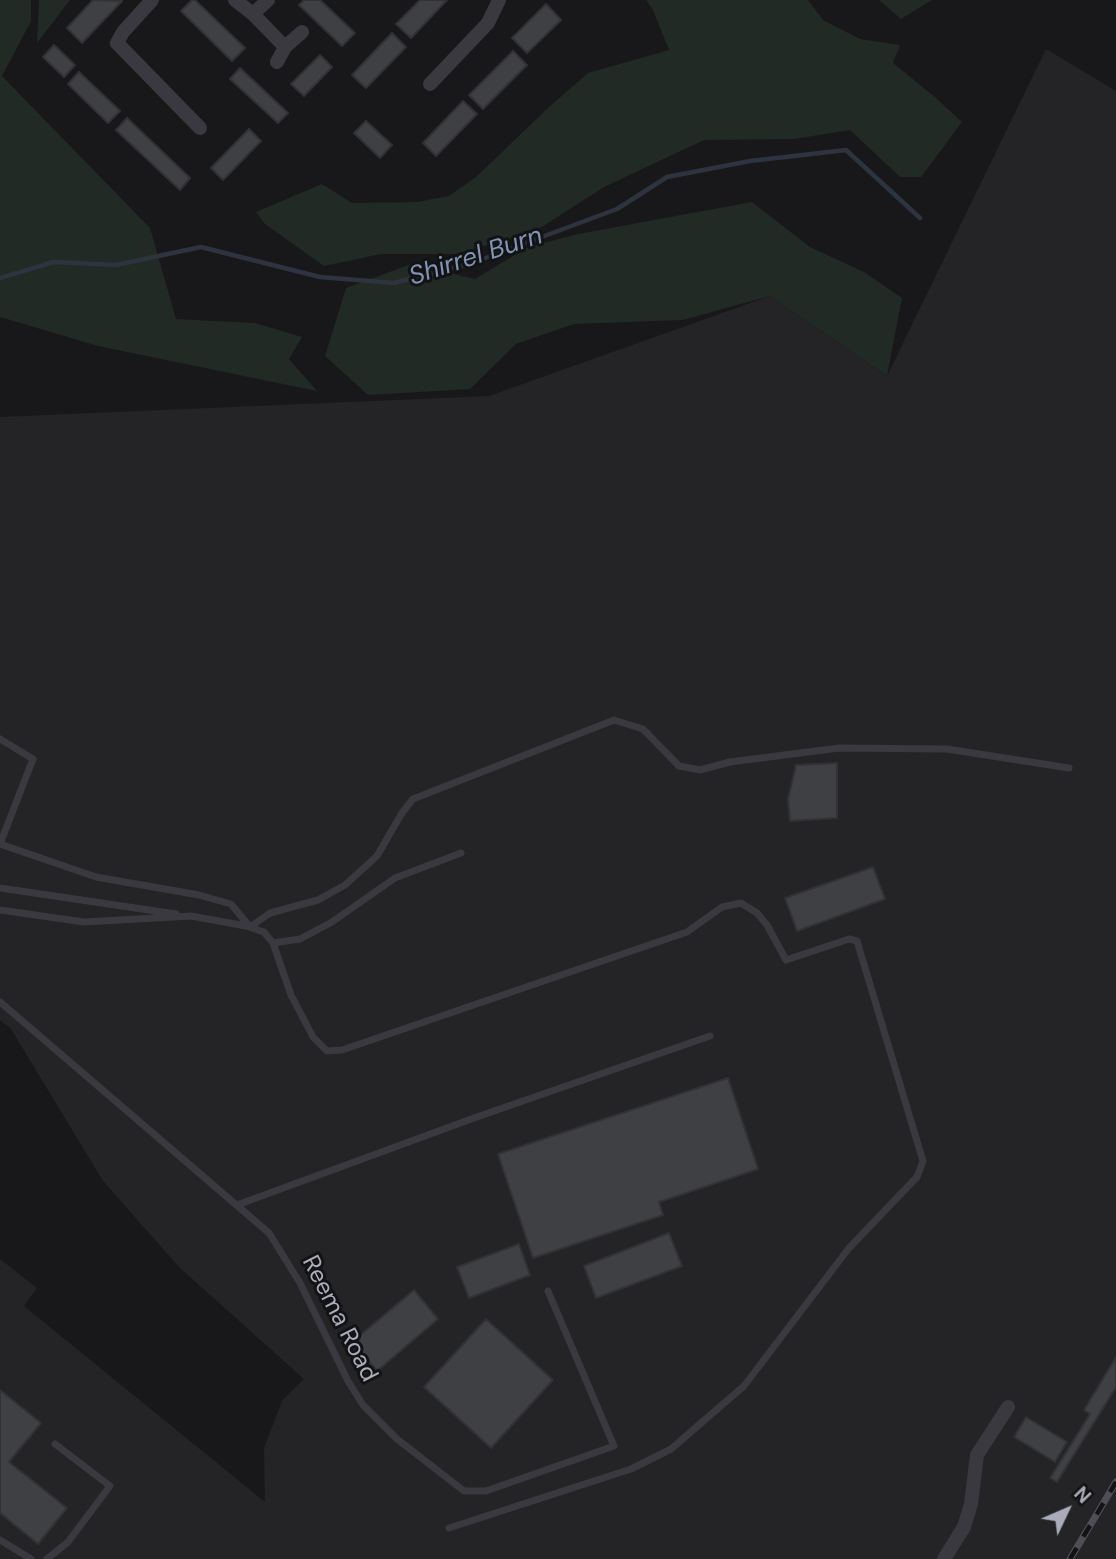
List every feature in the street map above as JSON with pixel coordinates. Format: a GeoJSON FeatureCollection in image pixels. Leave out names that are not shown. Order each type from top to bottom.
{"type":"FeatureCollection","features":[{"type":"Feature","properties":{"kind":"street"},"geometry":{"type":"LineString","coordinates":[[152,0],[123,32],[117,43],[200,128]]}},
{"type":"Feature","properties":{"kind":"street"},"geometry":{"type":"LineString","coordinates":[[235,0],[253,14],[285,47]]}},
{"type":"Feature","properties":{"kind":"street"},"geometry":{"type":"LineString","coordinates":[[253,14],[268,0]]}},
{"type":"Feature","properties":{"kind":"street"},"geometry":{"type":"LineString","coordinates":[[430,84],[488,23],[499,0]]}},
{"type":"Feature","properties":{"kind":"street"},"geometry":{"type":"LineString","coordinates":[[277,62],[285,47],[302,32]]}},
{"type":"Feature","properties":{"kind":"street"},"geometry":{"type":"LineString","coordinates":[[944,1559],[964,1527],[971,1504],[977,1455],[1008,1407]]}},
{"type":"Feature","properties":{"kind":"lane"},"geometry":{"type":"LineString","coordinates":[[250,927],[270,913],[318,900],[345,885],[377,856],[413,799],[614,720],[643,729],[679,766],[700,770],[730,762],[839,748],[947,749],[1069,768]]}},
{"type":"Feature","properties":{"kind":"lane"},"geometry":{"type":"LineString","coordinates":[[0,739],[33,759],[0,844],[96,877],[199,895],[231,904],[250,927]]}},
{"type":"Feature","properties":{"kind":"lane"},"geometry":{"type":"LineString","coordinates":[[273,943],[300,939],[332,922],[395,878],[461,853]]}},
{"type":"Feature","properties":{"kind":"lane"},"geometry":{"type":"LineString","coordinates":[[0,888],[191,916],[264,932],[273,943],[292,995],[313,1037],[327,1051],[342,1050],[687,932],[722,907],[741,903],[757,913],[767,925],[786,960],[849,939],[857,941],[923,1161],[916,1177],[849,1248],[744,1386],[671,1449],[631,1469],[449,1528]]}},
{"type":"Feature","properties":{"kind":"lane"},"geometry":{"type":"LineString","coordinates":[[0,910],[84,922],[191,916]]}},
{"type":"Feature","properties":{"kind":"lane","name":"Reema Road"},"geometry":{"type":"LineString","coordinates":[[0,1002],[269,1233],[284,1255],[363,1405],[397,1439],[464,1491],[486,1491],[614,1446],[548,1291]]}},
{"type":"Feature","properties":{"kind":"lane"},"geometry":{"type":"LineString","coordinates":[[237,1205],[474,1118],[710,1036]]}},
{"type":"Feature","properties":{"kind":"lane"},"geometry":{"type":"LineString","coordinates":[[47,1559],[68,1542],[110,1486],[55,1444]]}},
{"type":"Feature","properties":{"kind":"lane"},"geometry":{"type":"LineString","coordinates":[[0,1540],[31,1559]]}},
{"type":"Feature","properties":{"kind":"shaded area"},"geometry":{"type":"Polygon","coordinates":[[[0,0],[31,0],[31,21],[2,76],[150,228],[176,319],[255,323],[302,337],[289,359],[317,391],[98,346],[0,317],[0,0]]]}},
{"type":"Feature","properties":{"kind":"shaded area"},"geometry":{"type":"Polygon","coordinates":[[[39,0],[70,0],[37,43],[39,0]]]}},
{"type":"Feature","properties":{"kind":"shaded area"},"geometry":{"type":"Polygon","coordinates":[[[646,0],[808,0],[823,20],[860,39],[900,45],[893,63],[962,122],[921,177],[900,177],[850,130],[794,139],[704,140],[604,187],[534,232],[456,254],[381,254],[324,266],[265,224],[256,212],[322,184],[352,203],[417,202],[449,196],[476,177],[588,73],[669,50],[653,10],[646,0]]]}},
{"type":"Feature","properties":{"kind":"shaded area"},"geometry":{"type":"Polygon","coordinates":[[[879,0],[932,0],[901,19],[879,0]]]}},
{"type":"Feature","properties":{"kind":"shaded area"},"geometry":{"type":"Polygon","coordinates":[[[1046,49],[1116,91],[1116,1559],[0,1559],[0,1259],[37,1288],[24,1306],[265,1502],[264,1448],[282,1401],[304,1379],[180,1268],[103,1181],[11,1029],[0,1020],[0,417],[489,396],[770,296],[887,376],[1046,49]]]}},
{"type":"Feature","properties":{"kind":"shaded area"},"geometry":{"type":"Polygon","coordinates":[[[752,202],[810,247],[864,272],[902,298],[887,376],[770,296],[683,320],[574,324],[516,344],[470,389],[368,395],[325,356],[346,288],[411,264],[475,279],[528,247],[578,234],[752,202]]]}},
{"type":"Feature","properties":{"kind":"building"},"geometry":{"type":"Polygon","coordinates":[[[93,0],[122,1],[82,43],[67,28],[93,0]]]}},
{"type":"Feature","properties":{"kind":"building"},"geometry":{"type":"Polygon","coordinates":[[[192,0],[245,48],[232,61],[181,11],[192,0]]]}},
{"type":"Feature","properties":{"kind":"building"},"geometry":{"type":"Polygon","coordinates":[[[304,0],[320,0],[355,33],[342,46],[299,5],[304,0]]]}},
{"type":"Feature","properties":{"kind":"building"},"geometry":{"type":"Polygon","coordinates":[[[420,0],[447,0],[411,38],[396,24],[420,0]]]}},
{"type":"Feature","properties":{"kind":"building"},"geometry":{"type":"Polygon","coordinates":[[[546,4],[561,20],[527,53],[512,38],[546,4]]]}},
{"type":"Feature","properties":{"kind":"building"},"geometry":{"type":"Polygon","coordinates":[[[392,33],[406,47],[366,88],[352,75],[392,33]]]}},
{"type":"Feature","properties":{"kind":"building"},"geometry":{"type":"Polygon","coordinates":[[[54,45],[75,65],[64,77],[43,57],[54,45]]]}},
{"type":"Feature","properties":{"kind":"building"},"geometry":{"type":"Polygon","coordinates":[[[513,51],[527,65],[483,109],[469,95],[513,51]]]}},
{"type":"Feature","properties":{"kind":"building"},"geometry":{"type":"Polygon","coordinates":[[[320,55],[332,67],[304,96],[291,84],[320,55]]]}},
{"type":"Feature","properties":{"kind":"building"},"geometry":{"type":"Polygon","coordinates":[[[240,68],[288,113],[278,123],[230,79],[240,68]]]}},
{"type":"Feature","properties":{"kind":"building"},"geometry":{"type":"Polygon","coordinates":[[[79,72],[120,111],[108,123],[68,84],[79,72]]]}},
{"type":"Feature","properties":{"kind":"building"},"geometry":{"type":"Polygon","coordinates":[[[463,101],[477,114],[436,156],[423,143],[463,101]]]}},
{"type":"Feature","properties":{"kind":"building"},"geometry":{"type":"Polygon","coordinates":[[[127,118],[190,178],[180,190],[116,130],[127,118]]]}},
{"type":"Feature","properties":{"kind":"building"},"geometry":{"type":"Polygon","coordinates":[[[366,121],[392,145],[380,158],[354,133],[366,121]]]}},
{"type":"Feature","properties":{"kind":"building"},"geometry":{"type":"Polygon","coordinates":[[[249,129],[261,141],[223,180],[211,168],[249,129]]]}},
{"type":"Feature","properties":{"kind":"building"},"geometry":{"type":"Polygon","coordinates":[[[837,763],[837,818],[790,821],[788,799],[796,765],[837,763]]]}},
{"type":"Feature","properties":{"kind":"building"},"geometry":{"type":"Polygon","coordinates":[[[873,867],[885,899],[797,931],[785,898],[873,867]]]}},
{"type":"Feature","properties":{"kind":"building"},"geometry":{"type":"Polygon","coordinates":[[[728,1078],[758,1169],[659,1202],[663,1215],[533,1258],[498,1154],[728,1078]]]}},
{"type":"Feature","properties":{"kind":"building"},"geometry":{"type":"Polygon","coordinates":[[[669,1233],[682,1266],[596,1298],[584,1266],[669,1233]]]}},
{"type":"Feature","properties":{"kind":"building"},"geometry":{"type":"Polygon","coordinates":[[[519,1244],[530,1275],[469,1298],[457,1267],[519,1244]]]}},
{"type":"Feature","properties":{"kind":"building"},"geometry":{"type":"Polygon","coordinates":[[[414,1290],[438,1319],[377,1371],[352,1342],[414,1290]]]}},
{"type":"Feature","properties":{"kind":"building"},"geometry":{"type":"Polygon","coordinates":[[[486,1319],[553,1380],[491,1448],[424,1387],[486,1319]]]}},
{"type":"Feature","properties":{"kind":"building"},"geometry":{"type":"Polygon","coordinates":[[[1116,1357],[1116,1387],[1057,1482],[1050,1478],[1090,1414],[1084,1410],[1116,1357]]]}},
{"type":"Feature","properties":{"kind":"building"},"geometry":{"type":"Polygon","coordinates":[[[0,1390],[41,1423],[9,1462],[67,1508],[38,1544],[0,1513],[0,1390]]]}},
{"type":"Feature","properties":{"kind":"building"},"geometry":{"type":"Polygon","coordinates":[[[1026,1417],[1067,1442],[1055,1462],[1014,1437],[1026,1417]]]}},
{"type":"Feature","properties":{"kind":"waterway","name":"Shirrel Burn"},"geometry":{"type":"LineString","coordinates":[[0,278],[53,262],[116,265],[201,247],[320,277],[394,283],[472,263],[617,209],[667,177],[750,161],[846,150],[920,218]]}},
{"type":"Feature","properties":{"kind":"railway"},"geometry":{"type":"LineString","coordinates":[[1070,1559],[1116,1482]]}}]}
